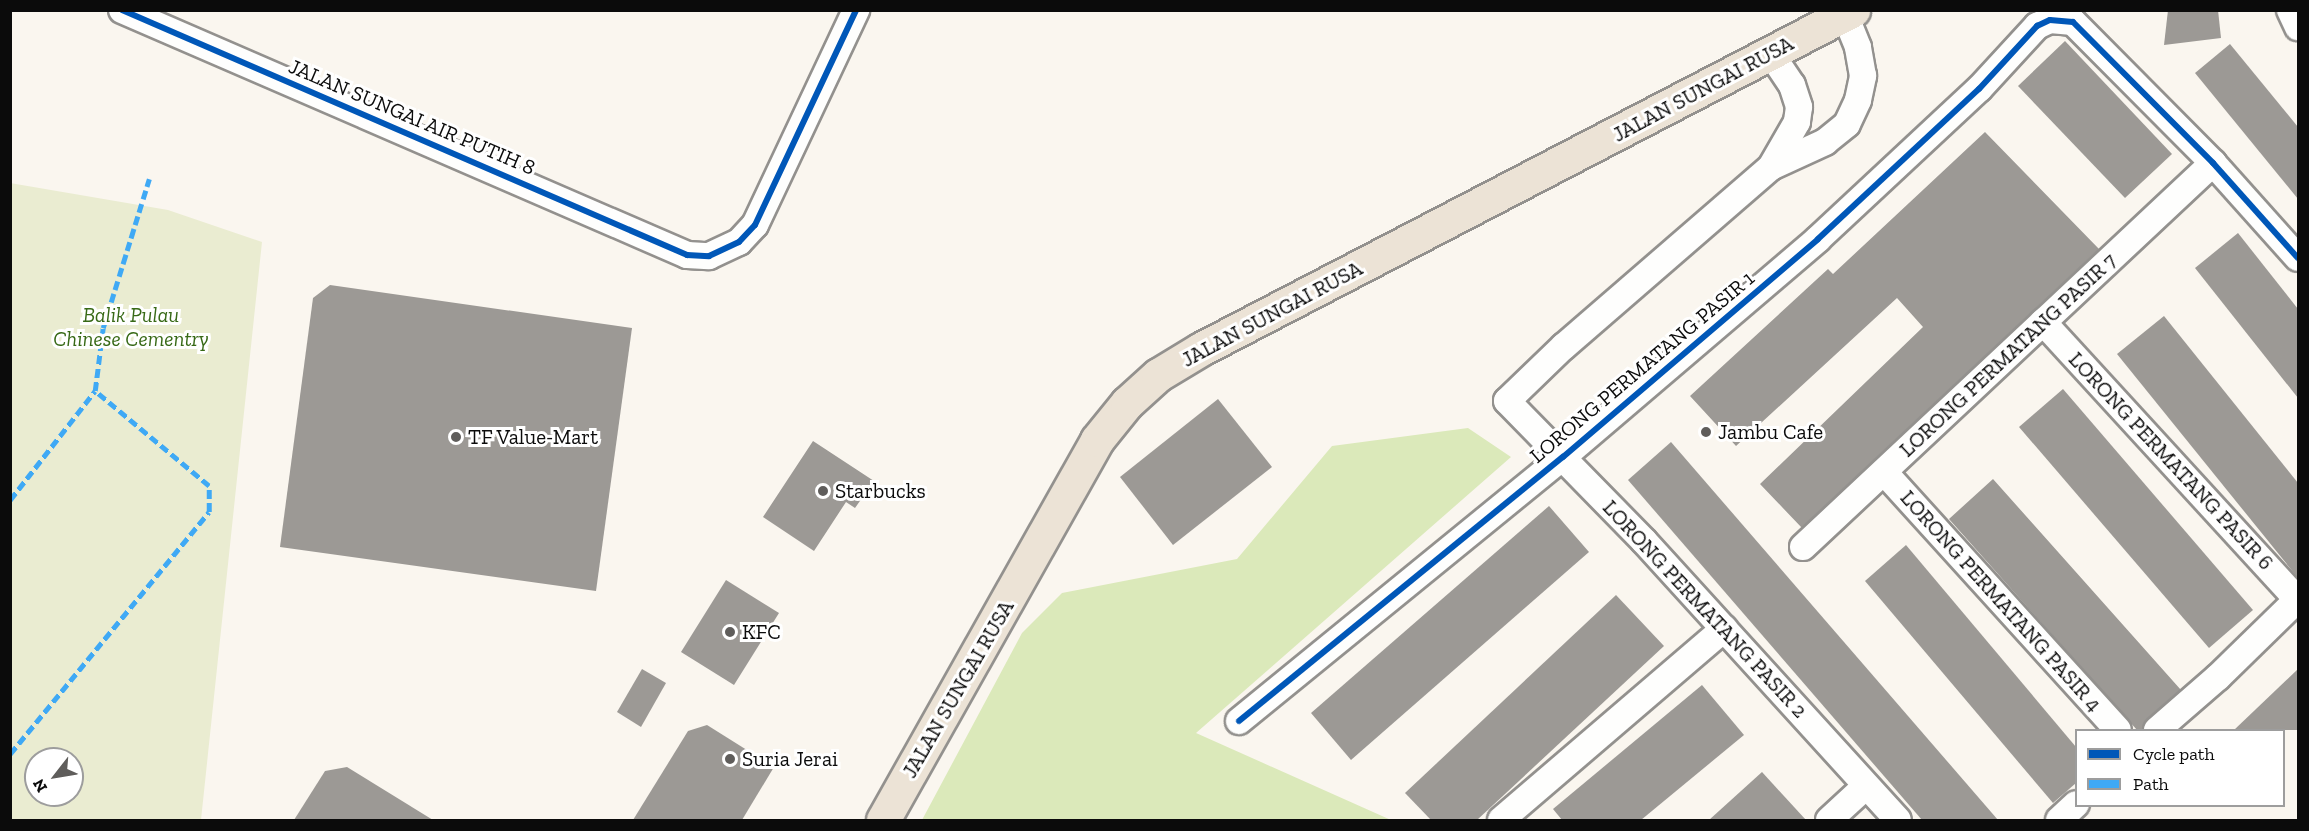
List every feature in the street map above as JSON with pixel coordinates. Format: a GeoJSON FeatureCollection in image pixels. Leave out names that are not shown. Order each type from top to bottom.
{"type":"FeatureCollection","features":[{"type":"Feature","properties":{"kind":"main road","name":"JALAN SUNGAI RUSA"},"geometry":{"type":"LineString","coordinates":[[883,820],[1097,440],[1127,403],[1158,375],[1201,349],[1849,13]]}},
{"type":"Feature","properties":{"kind":"street","name":"JALAN SUNGAI AIR PUTIH 8"},"geometry":{"type":"LineString","coordinates":[[123,10],[687,255],[709,256],[726,251],[755,225],[856,10]]}},
{"type":"Feature","properties":{"kind":"street"},"geometry":{"type":"LineString","coordinates":[[2290,10],[2298,27]]}},
{"type":"Feature","properties":{"kind":"street"},"geometry":{"type":"LineString","coordinates":[[1771,167],[1825,142],[1847,124],[1858,100],[1863,76],[1849,13]]}},
{"type":"Feature","properties":{"kind":"street","name":"LORONG PERMATANG PASIR 1"},"geometry":{"type":"LineString","coordinates":[[1239,721],[1563,457],[1818,238],[1979,89],[2037,26],[2050,20],[2073,22],[2213,163]]}},
{"type":"Feature","properties":{"kind":"street"},"geometry":{"type":"LineString","coordinates":[[1771,54],[1792,86],[1799,106],[1797,122],[1771,167]]}},
{"type":"Feature","properties":{"kind":"street"},"geometry":{"type":"LineString","coordinates":[[2213,163],[2298,258]]}},
{"type":"Feature","properties":{"kind":"street","name":"LORONG PERMATANG PASIR 7"},"geometry":{"type":"LineString","coordinates":[[1803,548],[2213,163]]}},
{"type":"Feature","properties":{"kind":"street","name":"LORONG PERMATANG PASIR 2"},"geometry":{"type":"LineString","coordinates":[[1771,167],[1564,346],[1507,401],[1563,457],[1724,629],[1898,820]]}},
{"type":"Feature","properties":{"kind":"street","name":"LORONG PERMATANG PASIR 6"},"geometry":{"type":"LineString","coordinates":[[2043,322],[2298,599]]}},
{"type":"Feature","properties":{"kind":"street","name":"LORONG PERMATANG PASIR 4"},"geometry":{"type":"LineString","coordinates":[[1884,472],[2117,729]]}},
{"type":"Feature","properties":{"kind":"street"},"geometry":{"type":"LineString","coordinates":[[2158,729],[2298,599]]}},
{"type":"Feature","properties":{"kind":"street"},"geometry":{"type":"LineString","coordinates":[[1501,820],[1724,629]]}},
{"type":"Feature","properties":{"kind":"street"},"geometry":{"type":"LineString","coordinates":[[1829,820],[1866,786]]}},
{"type":"Feature","properties":{"kind":"street"},"geometry":{"type":"LineString","coordinates":[[2059,820],[2075,805]]}},
{"type":"Feature","properties":{"kind":"green space","name":"Balik Pulau Chinese Cementry"},"geometry":{"type":"Polygon","coordinates":[[[10,183],[168,210],[262,242],[201,820],[11,820],[10,183]]]}},
{"type":"Feature","properties":{"kind":"green space"},"geometry":{"type":"Polygon","coordinates":[[[1468,428],[1511,457],[1196,733],[1391,820],[922,820],[1022,633],[1062,593],[1237,559],[1332,446],[1468,428]]]}},
{"type":"Feature","properties":{"kind":"building"},"geometry":{"type":"Polygon","coordinates":[[[2168,10],[2218,10],[2221,38],[2164,45],[2168,10]]]}},
{"type":"Feature","properties":{"kind":"building"},"geometry":{"type":"Polygon","coordinates":[[[2065,41],[2172,154],[2125,198],[2018,86],[2065,41]]]}},
{"type":"Feature","properties":{"kind":"building"},"geometry":{"type":"Polygon","coordinates":[[[2230,44],[2298,127],[2298,199],[2195,73],[2230,44]]]}},
{"type":"Feature","properties":{"kind":"building"},"geometry":{"type":"Polygon","coordinates":[[[1985,132],[2099,249],[1802,528],[1760,484],[1923,327],[1897,298],[1736,446],[1690,396],[1828,269],[1833,274],[1985,132]]]}},
{"type":"Feature","properties":{"kind":"building"},"geometry":{"type":"Polygon","coordinates":[[[2238,233],[2298,309],[2298,398],[2195,268],[2238,233]]]}},
{"type":"Feature","properties":{"kind":"building","name":"TF Value-Mart"},"geometry":{"type":"Polygon","coordinates":[[[330,285],[632,328],[596,591],[280,547],[313,298],[330,285]]]}},
{"type":"Feature","properties":{"kind":"building"},"geometry":{"type":"Polygon","coordinates":[[[2164,316],[2298,483],[2298,578],[2117,354],[2164,316]]]}},
{"type":"Feature","properties":{"kind":"building"},"geometry":{"type":"Polygon","coordinates":[[[2063,389],[2253,610],[2209,648],[2019,427],[2063,389]]]}},
{"type":"Feature","properties":{"kind":"building"},"geometry":{"type":"Polygon","coordinates":[[[1218,399],[1272,467],[1173,545],[1120,477],[1218,399]]]}},
{"type":"Feature","properties":{"kind":"building","name":"Starbucks"},"geometry":{"type":"Polygon","coordinates":[[[813,441],[874,481],[855,508],[846,502],[814,551],[763,517],[813,441]]]}},
{"type":"Feature","properties":{"kind":"building"},"geometry":{"type":"Polygon","coordinates":[[[1671,442],[1998,820],[1922,820],[1628,480],[1671,442]]]}},
{"type":"Feature","properties":{"kind":"building"},"geometry":{"type":"Polygon","coordinates":[[[1993,479],[2181,690],[2147,719],[2142,729],[2136,729],[1949,519],[1993,479]]]}},
{"type":"Feature","properties":{"kind":"building"},"geometry":{"type":"Polygon","coordinates":[[[1549,506],[1589,552],[1351,760],[1311,713],[1549,506]]]}},
{"type":"Feature","properties":{"kind":"building"},"geometry":{"type":"Polygon","coordinates":[[[1906,545],[2075,746],[2075,784],[2053,803],[1865,581],[1906,545]]]}},
{"type":"Feature","properties":{"kind":"building","name":"KFC"},"geometry":{"type":"Polygon","coordinates":[[[726,580],[779,613],[734,685],[681,652],[726,580]]]}},
{"type":"Feature","properties":{"kind":"building"},"geometry":{"type":"Polygon","coordinates":[[[1616,595],[1664,646],[1477,820],[1431,820],[1405,793],[1616,595]]]}},
{"type":"Feature","properties":{"kind":"building"},"geometry":{"type":"Polygon","coordinates":[[[642,669],[666,683],[641,727],[617,712],[642,669]]]}},
{"type":"Feature","properties":{"kind":"building"},"geometry":{"type":"Polygon","coordinates":[[[2298,669],[2298,730],[2235,729],[2298,669]]]}},
{"type":"Feature","properties":{"kind":"building"},"geometry":{"type":"Polygon","coordinates":[[[1702,685],[1744,735],[1641,820],[1562,820],[1553,809],[1702,685]]]}},
{"type":"Feature","properties":{"kind":"building"},"geometry":{"type":"Polygon","coordinates":[[[707,725],[774,767],[742,820],[633,820],[688,731],[707,725]]]}},
{"type":"Feature","properties":{"kind":"building"},"geometry":{"type":"Polygon","coordinates":[[[347,767],[433,820],[294,820],[325,771],[347,767]]]}},
{"type":"Feature","properties":{"kind":"building"},"geometry":{"type":"Polygon","coordinates":[[[1762,772],[1806,820],[1709,820],[1762,772]]]}},
{"type":"Feature","properties":{"kind":"marked path"},"geometry":{"type":"LineString","coordinates":[[10,500],[95,391],[103,328],[149,179]]}},
{"type":"Feature","properties":{"kind":"marked path"},"geometry":{"type":"LineString","coordinates":[[10,754],[209,512],[209,486],[95,391]]}},
{"type":"Feature","properties":{"kind":"cycle path"},"geometry":{"type":"LineString","coordinates":[[122,10],[687,255],[709,256],[739,242],[755,225],[856,10]]}},
{"type":"Feature","properties":{"kind":"cycle path"},"geometry":{"type":"LineString","coordinates":[[1239,721],[1563,457],[1818,239],[1979,89],[2037,26],[2050,20],[2073,22],[2213,163],[2298,258]]}},
{"type":"Feature","properties":{"kind":"place","name":"Jambu Cafe"},"geometry":{"type":"Point","coordinates":[1706,432]}},
{"type":"Feature","properties":{"kind":"place","name":"TF Value-Mart"},"geometry":{"type":"Point","coordinates":[456,437]}},
{"type":"Feature","properties":{"kind":"place","name":"Starbucks"},"geometry":{"type":"Point","coordinates":[823,491]}},
{"type":"Feature","properties":{"kind":"place","name":"KFC"},"geometry":{"type":"Point","coordinates":[730,632]}},
{"type":"Feature","properties":{"kind":"place","name":"Suria Jerai"},"geometry":{"type":"Point","coordinates":[730,759]}}]}
